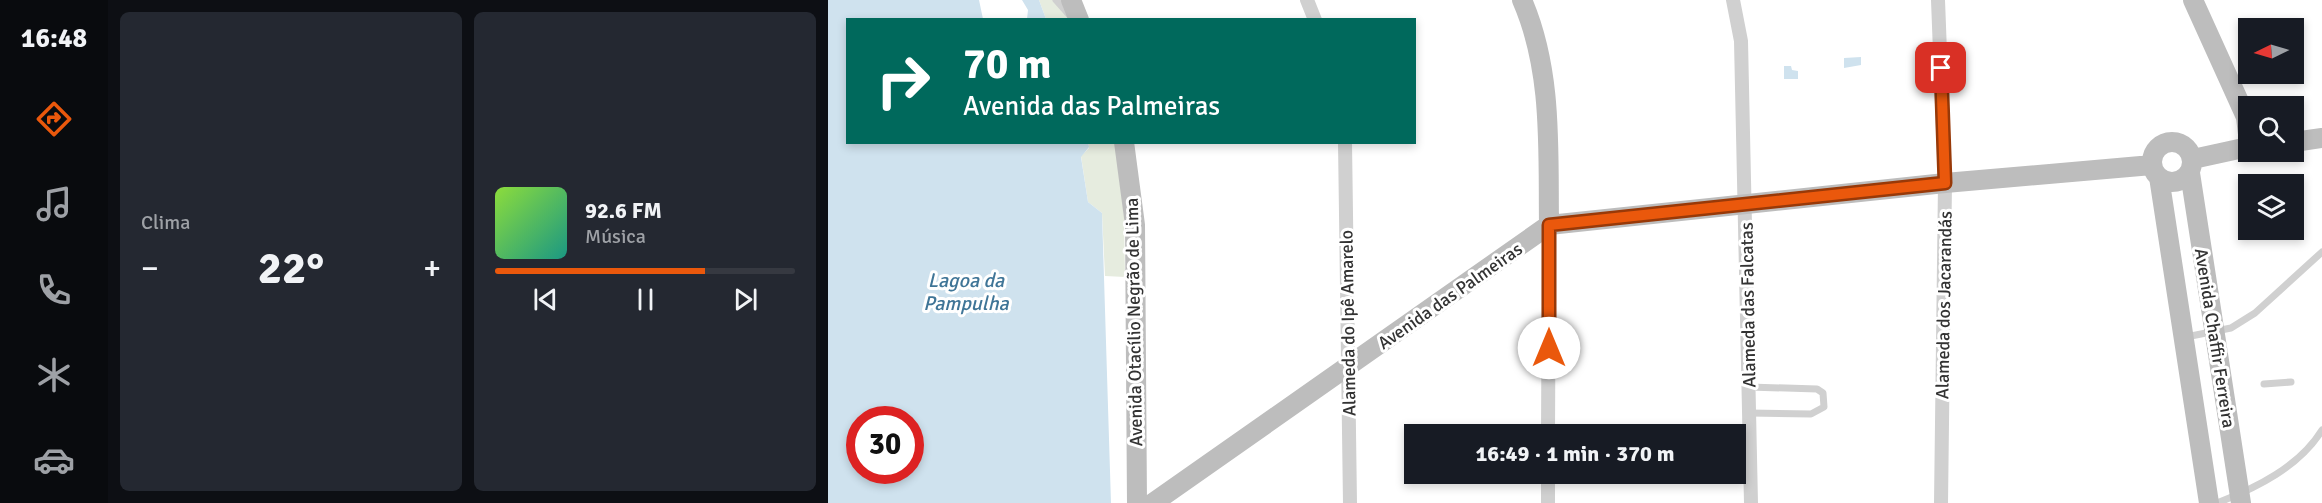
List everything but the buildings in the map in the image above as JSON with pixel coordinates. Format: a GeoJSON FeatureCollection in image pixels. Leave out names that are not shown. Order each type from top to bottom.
{"type":"FeatureCollection","features":[{"type":"Feature","properties":{"kind":"street"},"geometry":{"type":"LineString","coordinates":[[1071,0],[1078,18]]}},
{"type":"Feature","properties":{"kind":"street"},"geometry":{"type":"LineString","coordinates":[[1307,0],[1315,18]]}},
{"type":"Feature","properties":{"kind":"street"},"geometry":{"type":"LineString","coordinates":[[1522,0],[1533,30],[1544,76],[1549,225],[1548,424]]}},
{"type":"Feature","properties":{"kind":"street","name":"Alameda das Falcatas"},"geometry":{"type":"LineString","coordinates":[[1733,0],[1741,41],[1751,503]]}},
{"type":"Feature","properties":{"kind":"street","name":"Alameda dos Jacarandás"},"geometry":{"type":"LineString","coordinates":[[1938,0],[1945,183],[1941,503]]}},
{"type":"Feature","properties":{"kind":"street"},"geometry":{"type":"LineString","coordinates":[[2193,0],[2238,101]]}},
{"type":"Feature","properties":{"kind":"street"},"geometry":{"type":"LineString","coordinates":[[2304,141],[2322,138]]}},
{"type":"Feature","properties":{"kind":"street"},"geometry":{"type":"LineString","coordinates":[[2171,141],[2189,159],[2179,182],[2171,183],[2155,165],[2164,143],[2171,141]]}},
{"type":"Feature","properties":{"kind":"street","name":"Avenida Otacílio Negrão de Lima"},"geometry":{"type":"LineString","coordinates":[[1124,144],[1135,225],[1137,503]]}},
{"type":"Feature","properties":{"kind":"street","name":"Alameda do Ipê Amarelo"},"geometry":{"type":"LineString","coordinates":[[1345,144],[1350,366],[1350,503]]}},
{"type":"Feature","properties":{"kind":"street"},"geometry":{"type":"LineString","coordinates":[[2189,159],[2238,148]]}},
{"type":"Feature","properties":{"kind":"street","name":"Avenida Chaffir Ferreira"},"geometry":{"type":"LineString","coordinates":[[2189,159],[2213,333],[2240,499]]}},
{"type":"Feature","properties":{"kind":"street","name":"Avenida das Palmeiras"},"geometry":{"type":"LineString","coordinates":[[1154,503],[1549,225],[1945,183],[2155,165]]}},
{"type":"Feature","properties":{"kind":"street","name":"Avenida Chaffir Ferreira"},"geometry":{"type":"LineString","coordinates":[[2155,165],[2209,503]]}},
{"type":"Feature","properties":{"kind":"street"},"geometry":{"type":"LineString","coordinates":[[1548,484],[1548,503]]}},
{"type":"Feature","properties":{"kind":"lane"},"geometry":{"type":"LineString","coordinates":[[1056,0],[1072,18]]}},
{"type":"Feature","properties":{"kind":"lane"},"geometry":{"type":"LineString","coordinates":[[2183,338],[2231,328],[2255,313],[2322,252]]}},
{"type":"Feature","properties":{"kind":"lane"},"geometry":{"type":"LineString","coordinates":[[2264,384],[2290,382]]}},
{"type":"Feature","properties":{"kind":"lane"},"geometry":{"type":"LineString","coordinates":[[1749,387],[1817,389],[1823,393],[1824,407],[1811,414],[1749,413]]}},
{"type":"Feature","properties":{"kind":"lane"},"geometry":{"type":"LineString","coordinates":[[2217,503],[2240,499],[2275,475],[2304,453],[2322,430]]}},
{"type":"Feature","properties":{"kind":"shaded area"},"geometry":{"type":"Polygon","coordinates":[[[1039,0],[1067,0],[1075,18],[1046,18],[1039,0]]]}},
{"type":"Feature","properties":{"kind":"shaded area"},"geometry":{"type":"Polygon","coordinates":[[[1088,144],[1116,144],[1124,216],[1125,277],[1105,276],[1102,213],[1088,202],[1081,156],[1089,148],[1088,144]]]}},
{"type":"Feature","properties":{"kind":"water","name":"Lagoa da Pampulha"},"geometry":{"type":"Polygon","coordinates":[[[828,0],[979,0],[983,18],[846,18],[846,144],[1088,144],[1089,147],[1081,157],[1088,202],[1102,213],[1111,503],[828,503],[828,0]]]}},
{"type":"Feature","properties":{"kind":"water"},"geometry":{"type":"Polygon","coordinates":[[[1022,0],[1039,0],[1046,18],[1027,18],[1028,10],[1022,0]]]}},
{"type":"Feature","properties":{"kind":"water"},"geometry":{"type":"Polygon","coordinates":[[[1861,57],[1861,65],[1844,68],[1844,58],[1861,57]]]}},
{"type":"Feature","properties":{"kind":"water"},"geometry":{"type":"Polygon","coordinates":[[[1784,66],[1791,66],[1792,70],[1798,71],[1798,79],[1784,79],[1784,66]]]}},
{"type":"Feature","properties":{"kind":"route"},"geometry":{"type":"LineString","coordinates":[[1549,348],[1549,225],[1945,183],[1941,68]]}}]}
